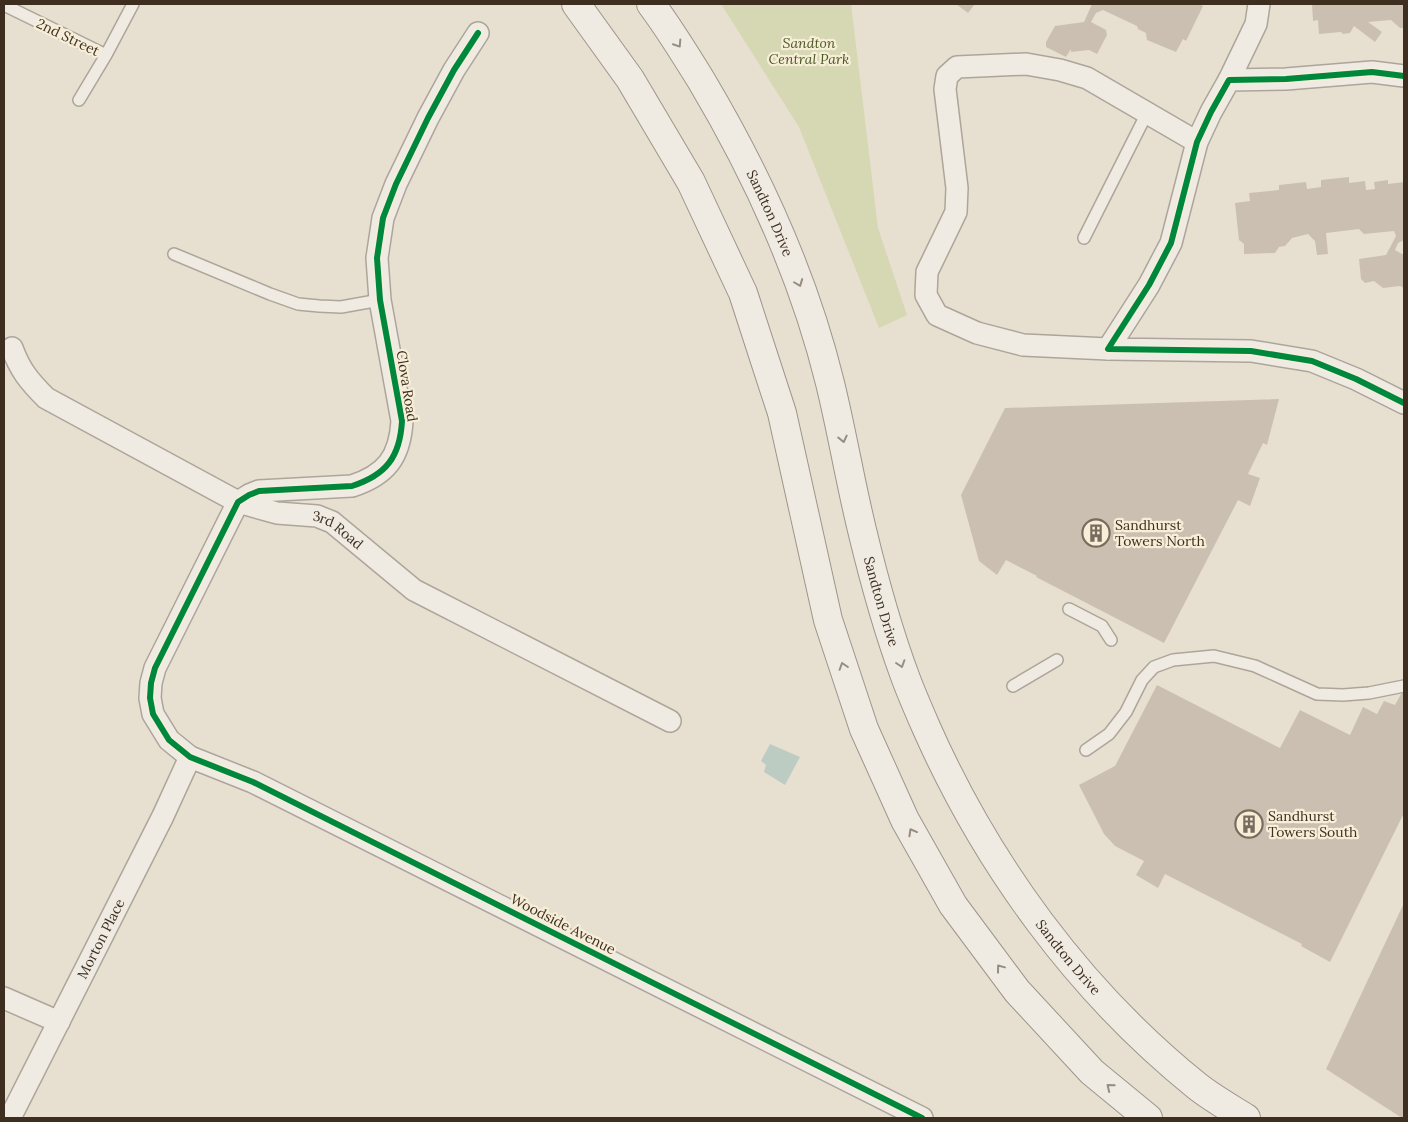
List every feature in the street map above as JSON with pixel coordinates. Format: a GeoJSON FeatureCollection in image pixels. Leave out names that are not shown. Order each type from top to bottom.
{"type":"FeatureCollection","features":[{"type":"Feature","properties":{"kind":"main road"},"geometry":{"type":"LineString","coordinates":[[576,4],[630,79],[691,182],[743,293],[782,413],[828,620],[864,729],[905,820],[953,905],[1017,991],[1092,1072],[1148,1118]]}},
{"type":"Feature","properties":{"kind":"main road","name":"Sandton Drive"},"geometry":{"type":"LineString","coordinates":[[651,4],[722,116],[755,180],[783,242],[809,308],[830,381],[861,528],[881,602],[906,680],[940,758],[977,829],[1025,904],[1079,971],[1136,1033],[1199,1088],[1246,1118]]}},
{"type":"Feature","properties":{"kind":"street"},"geometry":{"type":"LineString","coordinates":[[1108,349],[1149,285],[1171,243],[1197,142],[1256,24],[1260,4]]}},
{"type":"Feature","properties":{"kind":"street","name":"Clova Road"},"geometry":{"type":"LineString","coordinates":[[238,502],[259,491],[352,486],[379,474],[389,463],[399,443],[402,422],[380,300],[377,258],[383,218],[396,184],[428,118],[454,70],[478,33]]}},
{"type":"Feature","properties":{"kind":"street"},"geometry":{"type":"LineString","coordinates":[[1197,142],[1087,78],[1060,70],[1026,64],[957,67],[947,76],[945,89],[957,188],[956,212],[927,272],[926,295],[936,315],[977,333],[1023,345],[1108,349],[1251,351],[1312,361],[1356,378],[1404,403]]}},
{"type":"Feature","properties":{"kind":"street"},"geometry":{"type":"LineString","coordinates":[[1229,80],[1286,79],[1372,72],[1404,76]]}},
{"type":"Feature","properties":{"kind":"street","name":"3rd Road"},"geometry":{"type":"LineString","coordinates":[[12,348],[18,365],[29,381],[46,398],[238,502],[277,513],[317,516],[332,522],[414,590],[670,721]]}},
{"type":"Feature","properties":{"kind":"street"},"geometry":{"type":"LineString","coordinates":[[190,757],[169,740],[153,714],[150,698],[151,683],[155,668],[238,502]]}},
{"type":"Feature","properties":{"kind":"street","name":"Morton Place"},"geometry":{"type":"LineString","coordinates":[[10,1118],[163,816],[190,757]]}},
{"type":"Feature","properties":{"kind":"street","name":"Woodside Avenue"},"geometry":{"type":"LineString","coordinates":[[190,757],[253,782],[922,1118]]}},
{"type":"Feature","properties":{"kind":"street"},"geometry":{"type":"LineString","coordinates":[[4,998],[59,1022]]}},
{"type":"Feature","properties":{"kind":"lane"},"geometry":{"type":"LineString","coordinates":[[79,100],[106,56],[133,4]]}},
{"type":"Feature","properties":{"kind":"lane","name":"2nd Street"},"geometry":{"type":"LineString","coordinates":[[4,5],[106,56]]}},
{"type":"Feature","properties":{"kind":"lane"},"geometry":{"type":"LineString","coordinates":[[1084,238],[1147,113]]}},
{"type":"Feature","properties":{"kind":"lane"},"geometry":{"type":"LineString","coordinates":[[174,254],[298,304],[341,307],[380,300]]}},
{"type":"Feature","properties":{"kind":"lane"},"geometry":{"type":"LineString","coordinates":[[1068,609],[1102,626],[1111,640]]}},
{"type":"Feature","properties":{"kind":"lane"},"geometry":{"type":"LineString","coordinates":[[1086,750],[1109,734],[1126,712],[1142,680],[1154,667],[1173,660],[1214,656],[1255,666],[1317,694],[1369,693],[1404,686]]}},
{"type":"Feature","properties":{"kind":"lane"},"geometry":{"type":"LineString","coordinates":[[1013,686],[1057,660]]}},
{"type":"Feature","properties":{"kind":"green space","name":"Sandton Central Park"},"geometry":{"type":"Polygon","coordinates":[[[721,4],[851,4],[878,228],[907,315],[879,328],[799,127],[721,4]]]}},
{"type":"Feature","properties":{"kind":"shaded area"},"geometry":{"type":"Polygon","coordinates":[[[770,744],[800,757],[785,785],[764,772],[766,765],[761,761],[770,744]]]}},
{"type":"Feature","properties":{"kind":"building"},"geometry":{"type":"Polygon","coordinates":[[[956,4],[975,4],[968,13],[956,4]]]}},
{"type":"Feature","properties":{"kind":"building"},"geometry":{"type":"Polygon","coordinates":[[[1092,4],[1199,4],[1203,6],[1186,41],[1183,39],[1176,52],[1147,40],[1146,33],[1138,29],[1137,26],[1103,10],[1096,13],[1091,22],[1106,30],[1107,35],[1097,54],[1089,50],[1071,52],[1071,49],[1066,57],[1046,47],[1046,42],[1055,26],[1084,22],[1092,4]]]}},
{"type":"Feature","properties":{"kind":"building"},"geometry":{"type":"Polygon","coordinates":[[[1312,4],[1404,4],[1404,28],[1400,28],[1391,20],[1368,22],[1382,32],[1375,42],[1354,26],[1350,33],[1319,34],[1318,20],[1313,21],[1312,4]]]}},
{"type":"Feature","properties":{"kind":"building"},"geometry":{"type":"Polygon","coordinates":[[[1349,177],[1349,183],[1365,181],[1366,190],[1375,189],[1374,182],[1388,180],[1388,184],[1404,182],[1404,240],[1398,243],[1395,250],[1404,255],[1404,288],[1400,286],[1383,288],[1374,281],[1365,283],[1361,279],[1359,259],[1386,255],[1396,236],[1394,231],[1364,234],[1359,229],[1326,233],[1328,254],[1317,255],[1315,241],[1308,234],[1292,238],[1285,246],[1279,247],[1275,253],[1244,254],[1244,244],[1239,240],[1235,203],[1250,201],[1249,193],[1279,190],[1279,185],[1306,182],[1307,189],[1321,187],[1321,180],[1349,177]]]}},
{"type":"Feature","properties":{"kind":"building","name":"Sandhurst Towers North"},"geometry":{"type":"Polygon","coordinates":[[[1279,399],[1267,445],[1263,443],[1248,474],[1260,478],[1250,506],[1238,500],[1164,643],[1006,560],[997,575],[979,561],[961,495],[1005,408],[1279,399]]]}},
{"type":"Feature","properties":{"kind":"building","name":"Sandhurst Towers South"},"geometry":{"type":"Polygon","coordinates":[[[1157,685],[1280,748],[1300,710],[1350,735],[1363,707],[1377,714],[1384,701],[1395,705],[1404,692],[1404,813],[1330,962],[1301,946],[1302,944],[1165,874],[1158,888],[1136,875],[1144,861],[1115,846],[1104,834],[1079,785],[1115,766],[1157,685]]]}},
{"type":"Feature","properties":{"kind":"building"},"geometry":{"type":"Polygon","coordinates":[[[1404,903],[1404,1118],[1402,1118],[1326,1069],[1404,903]]]}},
{"type":"Feature","properties":{"kind":"cycle path"},"geometry":{"type":"LineString","coordinates":[[478,33],[454,70],[428,118],[396,184],[383,218],[377,258],[380,300],[402,421],[401,434],[394,454],[382,470],[364,482],[352,486],[259,491],[238,502],[155,668],[150,698],[153,714],[169,740],[190,757],[253,782],[922,1118]]}},
{"type":"Feature","properties":{"kind":"cycle path"},"geometry":{"type":"LineString","coordinates":[[1404,76],[1372,72],[1286,79],[1229,80],[1197,142],[1171,243],[1149,285],[1108,349],[1251,351],[1312,361],[1356,379],[1404,403]]}},
{"type":"Feature","properties":{"kind":"place","name":"Sandhurst Towers North"},"geometry":{"type":"Point","coordinates":[1096,533]}},
{"type":"Feature","properties":{"kind":"place","name":"Sandhurst Towers South"},"geometry":{"type":"Point","coordinates":[1249,824]}}]}
